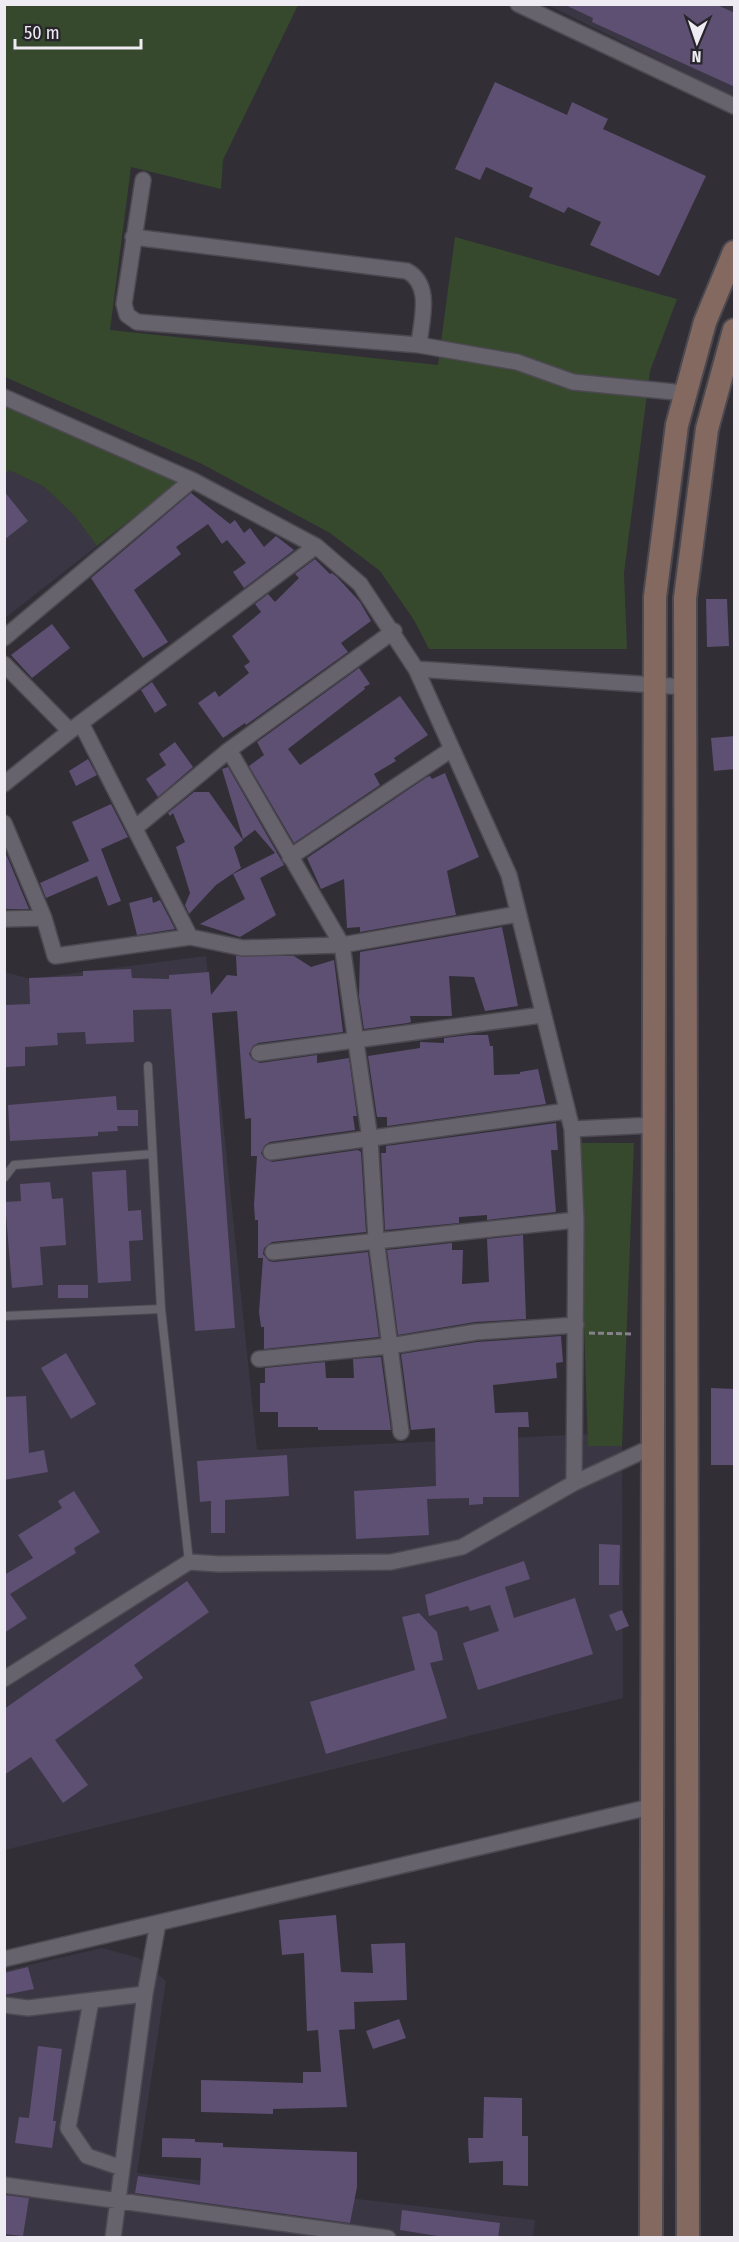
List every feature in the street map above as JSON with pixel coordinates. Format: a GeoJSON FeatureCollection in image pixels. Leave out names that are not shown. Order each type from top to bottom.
{"type":"FeatureCollection","features":[{"type":"Feature","properties":{"kind":"main road"},"geometry":{"type":"LineString","coordinates":[[651,2238],[654,1806],[655,597],[677,425],[705,322],[735,252]]}},
{"type":"Feature","properties":{"kind":"main road"},"geometry":{"type":"LineString","coordinates":[[688,2238],[685,598],[707,429],[735,330]]}},
{"type":"Feature","properties":{"kind":"main road"},"geometry":{"type":"LineString","coordinates":[[655,1212],[685,1213]]}},
{"type":"Feature","properties":{"kind":"street"},"geometry":{"type":"LineString","coordinates":[[518,4],[735,106]]}},
{"type":"Feature","properties":{"kind":"street"},"geometry":{"type":"LineString","coordinates":[[143,180],[124,304],[127,315],[137,322],[419,345],[517,362],[573,382],[685,393]]}},
{"type":"Feature","properties":{"kind":"street"},"geometry":{"type":"LineString","coordinates":[[133,237],[407,271],[414,274],[422,287],[419,345]]}},
{"type":"Feature","properties":{"kind":"street"},"geometry":{"type":"LineString","coordinates":[[4,397],[192,480],[316,546],[360,584],[394,632],[416,669],[509,875],[572,1129],[576,1220],[574,1483]]}},
{"type":"Feature","properties":{"kind":"street"},"geometry":{"type":"LineString","coordinates":[[4,638],[192,480]]}},
{"type":"Feature","properties":{"kind":"street"},"geometry":{"type":"LineString","coordinates":[[4,784],[316,546]]}},
{"type":"Feature","properties":{"kind":"street"},"geometry":{"type":"LineString","coordinates":[[135,828],[230,750],[394,632]]}},
{"type":"Feature","properties":{"kind":"street"},"geometry":{"type":"LineString","coordinates":[[4,664],[76,727],[135,828],[190,937]]}},
{"type":"Feature","properties":{"kind":"street"},"geometry":{"type":"LineString","coordinates":[[416,669],[685,687]]}},
{"type":"Feature","properties":{"kind":"street"},"geometry":{"type":"LineString","coordinates":[[290,857],[452,749]]}},
{"type":"Feature","properties":{"kind":"street"},"geometry":{"type":"LineString","coordinates":[[230,750],[342,945],[370,1139],[376,1239],[401,1432]]}},
{"type":"Feature","properties":{"kind":"street"},"geometry":{"type":"LineString","coordinates":[[4,823],[44,918],[55,956],[190,937],[243,948],[342,945],[518,914]]}},
{"type":"Feature","properties":{"kind":"street"},"geometry":{"type":"LineString","coordinates":[[4,919],[44,918]]}},
{"type":"Feature","properties":{"kind":"street"},"geometry":{"type":"LineString","coordinates":[[259,1053],[542,1015]]}},
{"type":"Feature","properties":{"kind":"street"},"geometry":{"type":"LineString","coordinates":[[271,1152],[567,1111]]}},
{"type":"Feature","properties":{"kind":"street"},"geometry":{"type":"LineString","coordinates":[[572,1129],[655,1125]]}},
{"type":"Feature","properties":{"kind":"street"},"geometry":{"type":"LineString","coordinates":[[273,1252],[376,1239],[576,1220]]}},
{"type":"Feature","properties":{"kind":"street"},"geometry":{"type":"LineString","coordinates":[[259,1359],[390,1346],[476,1332],[576,1329]]}},
{"type":"Feature","properties":{"kind":"street"},"geometry":{"type":"LineString","coordinates":[[4,1679],[189,1562],[219,1564],[391,1563],[462,1547],[574,1483],[654,1446]]}},
{"type":"Feature","properties":{"kind":"street"},"geometry":{"type":"LineString","coordinates":[[4,1959],[654,1806]]}},
{"type":"Feature","properties":{"kind":"street"},"geometry":{"type":"LineString","coordinates":[[113,2238],[145,1994],[158,1923]]}},
{"type":"Feature","properties":{"kind":"street"},"geometry":{"type":"LineString","coordinates":[[4,2006],[28,2008],[145,1994]]}},
{"type":"Feature","properties":{"kind":"street"},"geometry":{"type":"LineString","coordinates":[[91,2001],[68,2128],[87,2156],[122,2168]]}},
{"type":"Feature","properties":{"kind":"street"},"geometry":{"type":"LineString","coordinates":[[4,2185],[388,2238]]}},
{"type":"Feature","properties":{"kind":"lane"},"geometry":{"type":"LineString","coordinates":[[148,1066],[160,1309],[189,1562]]}},
{"type":"Feature","properties":{"kind":"lane"},"geometry":{"type":"LineString","coordinates":[[4,1178],[14,1165],[152,1154]]}},
{"type":"Feature","properties":{"kind":"lane"},"geometry":{"type":"LineString","coordinates":[[4,1316],[160,1309]]}},
{"type":"Feature","properties":{"kind":"path"},"geometry":{"type":"LineString","coordinates":[[576,1329],[654,1334]]}},
{"type":"Feature","properties":{"kind":"shaded area"},"geometry":{"type":"Polygon","coordinates":[[[548,5],[734,5],[734,97],[548,5]]]}},
{"type":"Feature","properties":{"kind":"shaded area"},"geometry":{"type":"Polygon","coordinates":[[[9,470],[43,486],[74,515],[97,546],[5,618],[4,474],[9,470]]]}},
{"type":"Feature","properties":{"kind":"shaded area"},"geometry":{"type":"Polygon","coordinates":[[[206,956],[257,1450],[590,1434],[588,1446],[622,1446],[623,1698],[5,1850],[5,972],[30,979],[206,956]]]}},
{"type":"Feature","properties":{"kind":"shaded area"},"geometry":{"type":"Polygon","coordinates":[[[102,1948],[139,1958],[166,1981],[137,2173],[535,2220],[533,2237],[5,2237],[4,1971],[102,1948]]]}},
{"type":"Feature","properties":{"kind":"green space"},"geometry":{"type":"Polygon","coordinates":[[[5,5],[298,5],[223,160],[221,189],[131,167],[110,330],[438,365],[455,237],[677,299],[650,371],[624,573],[627,649],[429,649],[414,620],[380,571],[330,533],[202,464],[5,377],[5,5]]]}},
{"type":"Feature","properties":{"kind":"green space"},"geometry":{"type":"Polygon","coordinates":[[[5,405],[179,482],[97,546],[74,515],[43,486],[9,470],[5,474],[5,405]]]}},
{"type":"Feature","properties":{"kind":"green space"},"geometry":{"type":"Polygon","coordinates":[[[578,1143],[634,1143],[622,1446],[588,1446],[578,1143]]]}},
{"type":"Feature","properties":{"kind":"building"},"geometry":{"type":"Polygon","coordinates":[[[563,4],[715,4],[735,13],[735,87],[592,22],[593,18],[563,4]]]}},
{"type":"Feature","properties":{"kind":"building"},"geometry":{"type":"Polygon","coordinates":[[[495,82],[567,115],[572,102],[608,119],[603,129],[706,176],[659,276],[590,245],[601,222],[568,207],[564,213],[529,197],[533,188],[486,167],[480,180],[455,169],[495,82]]]}},
{"type":"Feature","properties":{"kind":"building"},"geometry":{"type":"Polygon","coordinates":[[[4,491],[28,521],[4,540],[4,491]]]}},
{"type":"Feature","properties":{"kind":"building"},"geometry":{"type":"Polygon","coordinates":[[[191,493],[230,524],[235,520],[244,533],[250,528],[264,547],[276,536],[294,550],[244,588],[233,572],[246,563],[227,540],[222,544],[208,524],[176,547],[181,554],[134,590],[168,642],[143,658],[91,578],[191,493]]]}},
{"type":"Feature","properties":{"kind":"building"},"geometry":{"type":"Polygon","coordinates":[[[315,559],[330,574],[337,577],[360,602],[371,621],[341,643],[348,652],[246,725],[245,723],[223,738],[198,703],[215,691],[219,697],[249,673],[244,666],[250,662],[232,636],[261,612],[255,604],[268,594],[275,602],[299,578],[295,574],[315,559]]]}},
{"type":"Feature","properties":{"kind":"building"},"geometry":{"type":"Polygon","coordinates":[[[706,599],[727,599],[729,646],[707,647],[706,599]]]}},
{"type":"Feature","properties":{"kind":"building"},"geometry":{"type":"Polygon","coordinates":[[[52,624],[70,648],[32,678],[11,655],[52,624]]]}},
{"type":"Feature","properties":{"kind":"building"},"geometry":{"type":"Polygon","coordinates":[[[359,668],[370,684],[288,749],[300,765],[400,696],[428,735],[394,758],[396,761],[374,774],[380,785],[294,843],[249,766],[264,755],[257,742],[359,668]]]}},
{"type":"Feature","properties":{"kind":"building"},"geometry":{"type":"Polygon","coordinates":[[[152,682],[167,705],[155,713],[141,690],[152,682]]]}},
{"type":"Feature","properties":{"kind":"building"},"geometry":{"type":"Polygon","coordinates":[[[735,736],[735,769],[714,771],[711,738],[735,736]]]}},
{"type":"Feature","properties":{"kind":"building"},"geometry":{"type":"Polygon","coordinates":[[[175,742],[193,767],[158,797],[146,779],[166,765],[159,754],[175,742]]]}},
{"type":"Feature","properties":{"kind":"building"},"geometry":{"type":"Polygon","coordinates":[[[88,759],[97,775],[76,786],[69,771],[88,759]]]}},
{"type":"Feature","properties":{"kind":"building"},"geometry":{"type":"Polygon","coordinates":[[[228,767],[284,865],[260,878],[276,915],[240,937],[200,924],[245,899],[233,874],[275,853],[255,830],[243,839],[222,769],[228,767]]]}},
{"type":"Feature","properties":{"kind":"building"},"geometry":{"type":"Polygon","coordinates":[[[445,773],[479,857],[447,871],[456,915],[360,932],[360,927],[347,928],[344,879],[321,889],[307,858],[427,777],[430,776],[432,779],[445,773]]]}},
{"type":"Feature","properties":{"kind":"building"},"geometry":{"type":"Polygon","coordinates":[[[194,792],[209,792],[243,840],[234,847],[241,868],[216,885],[189,914],[185,905],[190,893],[176,847],[185,842],[173,813],[170,816],[168,813],[194,792]]]}},
{"type":"Feature","properties":{"kind":"building"},"geometry":{"type":"Polygon","coordinates":[[[111,804],[128,837],[101,849],[121,901],[108,906],[97,876],[46,898],[40,883],[89,861],[72,822],[111,804]]]}},
{"type":"Feature","properties":{"kind":"building"},"geometry":{"type":"Polygon","coordinates":[[[4,849],[29,909],[5,909],[4,849]]]}},
{"type":"Feature","properties":{"kind":"building"},"geometry":{"type":"Polygon","coordinates":[[[152,897],[153,903],[160,900],[175,929],[137,935],[129,903],[152,897]]]}},
{"type":"Feature","properties":{"kind":"building"},"geometry":{"type":"Polygon","coordinates":[[[502,927],[518,1006],[485,1011],[474,977],[449,976],[452,1016],[410,1016],[411,1022],[408,1023],[364,1029],[359,996],[360,952],[502,927]]]}},
{"type":"Feature","properties":{"kind":"building"},"geometry":{"type":"Polygon","coordinates":[[[236,956],[294,956],[311,967],[334,960],[343,1032],[258,1043],[253,1046],[249,1054],[252,1059],[260,1063],[317,1055],[317,1063],[349,1058],[357,1116],[353,1116],[355,1130],[270,1142],[265,1145],[261,1153],[264,1158],[272,1162],[358,1150],[361,1152],[366,1232],[272,1242],[264,1248],[263,1254],[269,1261],[274,1262],[368,1252],[379,1337],[264,1349],[264,1327],[261,1327],[259,1312],[263,1258],[258,1258],[258,1220],[255,1220],[254,1205],[257,1156],[251,1156],[251,1118],[245,1119],[237,1011],[212,1013],[235,1328],[195,1331],[171,1009],[133,1010],[134,1042],[86,1044],[85,1032],[57,1033],[58,1045],[25,1047],[25,1066],[6,1067],[4,1005],[30,1004],[29,978],[83,976],[83,971],[131,969],[132,978],[169,979],[169,975],[209,972],[211,995],[227,975],[237,976],[236,956]]]}},
{"type":"Feature","properties":{"kind":"building"},"geometry":{"type":"Polygon","coordinates":[[[488,1035],[490,1046],[493,1046],[494,1075],[520,1074],[520,1072],[538,1069],[546,1104],[387,1126],[387,1117],[377,1117],[368,1056],[420,1048],[420,1042],[444,1043],[444,1038],[488,1035]]]}},
{"type":"Feature","properties":{"kind":"building"},"geometry":{"type":"Polygon","coordinates":[[[116,1096],[117,1110],[138,1110],[138,1126],[117,1126],[118,1131],[98,1132],[98,1136],[10,1141],[8,1105],[116,1096]]]}},
{"type":"Feature","properties":{"kind":"building"},"geometry":{"type":"Polygon","coordinates":[[[556,1123],[558,1150],[551,1150],[556,1212],[487,1220],[487,1215],[459,1217],[459,1223],[385,1230],[381,1153],[386,1153],[386,1146],[556,1123]]]}},
{"type":"Feature","properties":{"kind":"building"},"geometry":{"type":"Polygon","coordinates":[[[126,1170],[128,1211],[141,1210],[143,1240],[129,1241],[131,1281],[98,1283],[92,1172],[126,1170]]]}},
{"type":"Feature","properties":{"kind":"building"},"geometry":{"type":"Polygon","coordinates":[[[50,1182],[52,1199],[63,1198],[66,1245],[40,1247],[43,1285],[12,1288],[5,1202],[21,1201],[20,1184],[50,1182]]]}},
{"type":"Feature","properties":{"kind":"building"},"geometry":{"type":"Polygon","coordinates":[[[523,1235],[526,1319],[475,1322],[398,1335],[387,1250],[452,1243],[452,1250],[463,1250],[462,1284],[489,1282],[487,1239],[523,1235]]]}},
{"type":"Feature","properties":{"kind":"building"},"geometry":{"type":"Polygon","coordinates":[[[58,1285],[88,1285],[88,1298],[58,1298],[58,1285]]]}},
{"type":"Feature","properties":{"kind":"building"},"geometry":{"type":"Polygon","coordinates":[[[561,1336],[563,1362],[556,1363],[557,1378],[493,1385],[495,1413],[528,1412],[529,1427],[518,1427],[519,1497],[483,1497],[483,1504],[469,1505],[469,1498],[427,1499],[429,1535],[356,1539],[354,1491],[436,1486],[435,1428],[411,1430],[401,1354],[477,1342],[561,1336]]]}},
{"type":"Feature","properties":{"kind":"building"},"geometry":{"type":"Polygon","coordinates":[[[66,1353],[96,1404],[71,1419],[41,1368],[66,1353]]]}},
{"type":"Feature","properties":{"kind":"building"},"geometry":{"type":"Polygon","coordinates":[[[381,1357],[391,1430],[318,1430],[318,1427],[278,1427],[278,1412],[260,1412],[260,1383],[265,1383],[265,1368],[325,1362],[326,1378],[354,1378],[353,1359],[381,1357]]]}},
{"type":"Feature","properties":{"kind":"building"},"geometry":{"type":"Polygon","coordinates":[[[711,1388],[735,1389],[735,1465],[711,1465],[711,1388]]]}},
{"type":"Feature","properties":{"kind":"building"},"geometry":{"type":"Polygon","coordinates":[[[26,1396],[29,1453],[44,1450],[48,1472],[4,1480],[4,1397],[26,1396]]]}},
{"type":"Feature","properties":{"kind":"building"},"geometry":{"type":"Polygon","coordinates":[[[287,1455],[289,1496],[225,1500],[225,1533],[211,1533],[211,1501],[200,1502],[197,1461],[287,1455]]]}},
{"type":"Feature","properties":{"kind":"building"},"geometry":{"type":"Polygon","coordinates":[[[74,1491],[100,1532],[74,1548],[76,1553],[10,1594],[27,1618],[4,1633],[4,1575],[33,1558],[18,1535],[62,1508],[58,1501],[74,1491]]]}},
{"type":"Feature","properties":{"kind":"building"},"geometry":{"type":"Polygon","coordinates":[[[599,1544],[620,1545],[619,1585],[599,1585],[599,1544]]]}},
{"type":"Feature","properties":{"kind":"building"},"geometry":{"type":"Polygon","coordinates":[[[524,1561],[530,1579],[505,1587],[514,1618],[575,1598],[593,1654],[478,1690],[463,1643],[499,1631],[490,1605],[470,1611],[468,1606],[429,1616],[425,1595],[524,1561]]]}},
{"type":"Feature","properties":{"kind":"building"},"geometry":{"type":"Polygon","coordinates":[[[187,1581],[209,1612],[134,1665],[143,1678],[55,1740],[88,1785],[63,1803],[31,1757],[4,1775],[4,1709],[187,1581]]]}},
{"type":"Feature","properties":{"kind":"building"},"geometry":{"type":"Polygon","coordinates":[[[622,1610],[629,1626],[616,1631],[609,1615],[622,1610]]]}},
{"type":"Feature","properties":{"kind":"building"},"geometry":{"type":"Polygon","coordinates":[[[419,1613],[437,1632],[443,1660],[430,1663],[447,1718],[326,1754],[310,1702],[415,1670],[402,1617],[419,1613]]]}},
{"type":"Feature","properties":{"kind":"building"},"geometry":{"type":"Polygon","coordinates":[[[336,1915],[341,1972],[373,1973],[371,1944],[405,1943],[407,2000],[354,2002],[355,2029],[339,2030],[347,2107],[273,2109],[273,2114],[201,2112],[201,2080],[303,2083],[303,2072],[321,2072],[318,2030],[307,2031],[304,1953],[282,1955],[279,1920],[336,1915]]]}},
{"type":"Feature","properties":{"kind":"building"},"geometry":{"type":"Polygon","coordinates":[[[28,1967],[34,1989],[4,1995],[4,1973],[28,1967]]]}},
{"type":"Feature","properties":{"kind":"building"},"geometry":{"type":"Polygon","coordinates":[[[399,2019],[406,2038],[373,2049],[366,2031],[399,2019]]]}},
{"type":"Feature","properties":{"kind":"building"},"geometry":{"type":"Polygon","coordinates":[[[38,2046],[62,2049],[52,2148],[15,2143],[19,2117],[29,2118],[38,2046]]]}},
{"type":"Feature","properties":{"kind":"building"},"geometry":{"type":"Polygon","coordinates":[[[484,2097],[522,2098],[522,2136],[528,2136],[528,2186],[503,2185],[503,2161],[469,2163],[468,2138],[483,2138],[484,2097]]]}},
{"type":"Feature","properties":{"kind":"building"},"geometry":{"type":"Polygon","coordinates":[[[162,2138],[223,2143],[223,2147],[357,2152],[357,2187],[350,2223],[135,2193],[138,2176],[200,2185],[201,2158],[162,2157],[162,2138]]]}},
{"type":"Feature","properties":{"kind":"building"},"geometry":{"type":"Polygon","coordinates":[[[4,2195],[29,2198],[23,2236],[4,2234],[4,2195]]]}},
{"type":"Feature","properties":{"kind":"building"},"geometry":{"type":"Polygon","coordinates":[[[402,2210],[500,2223],[498,2238],[450,2238],[400,2230],[402,2210]]]}}]}
